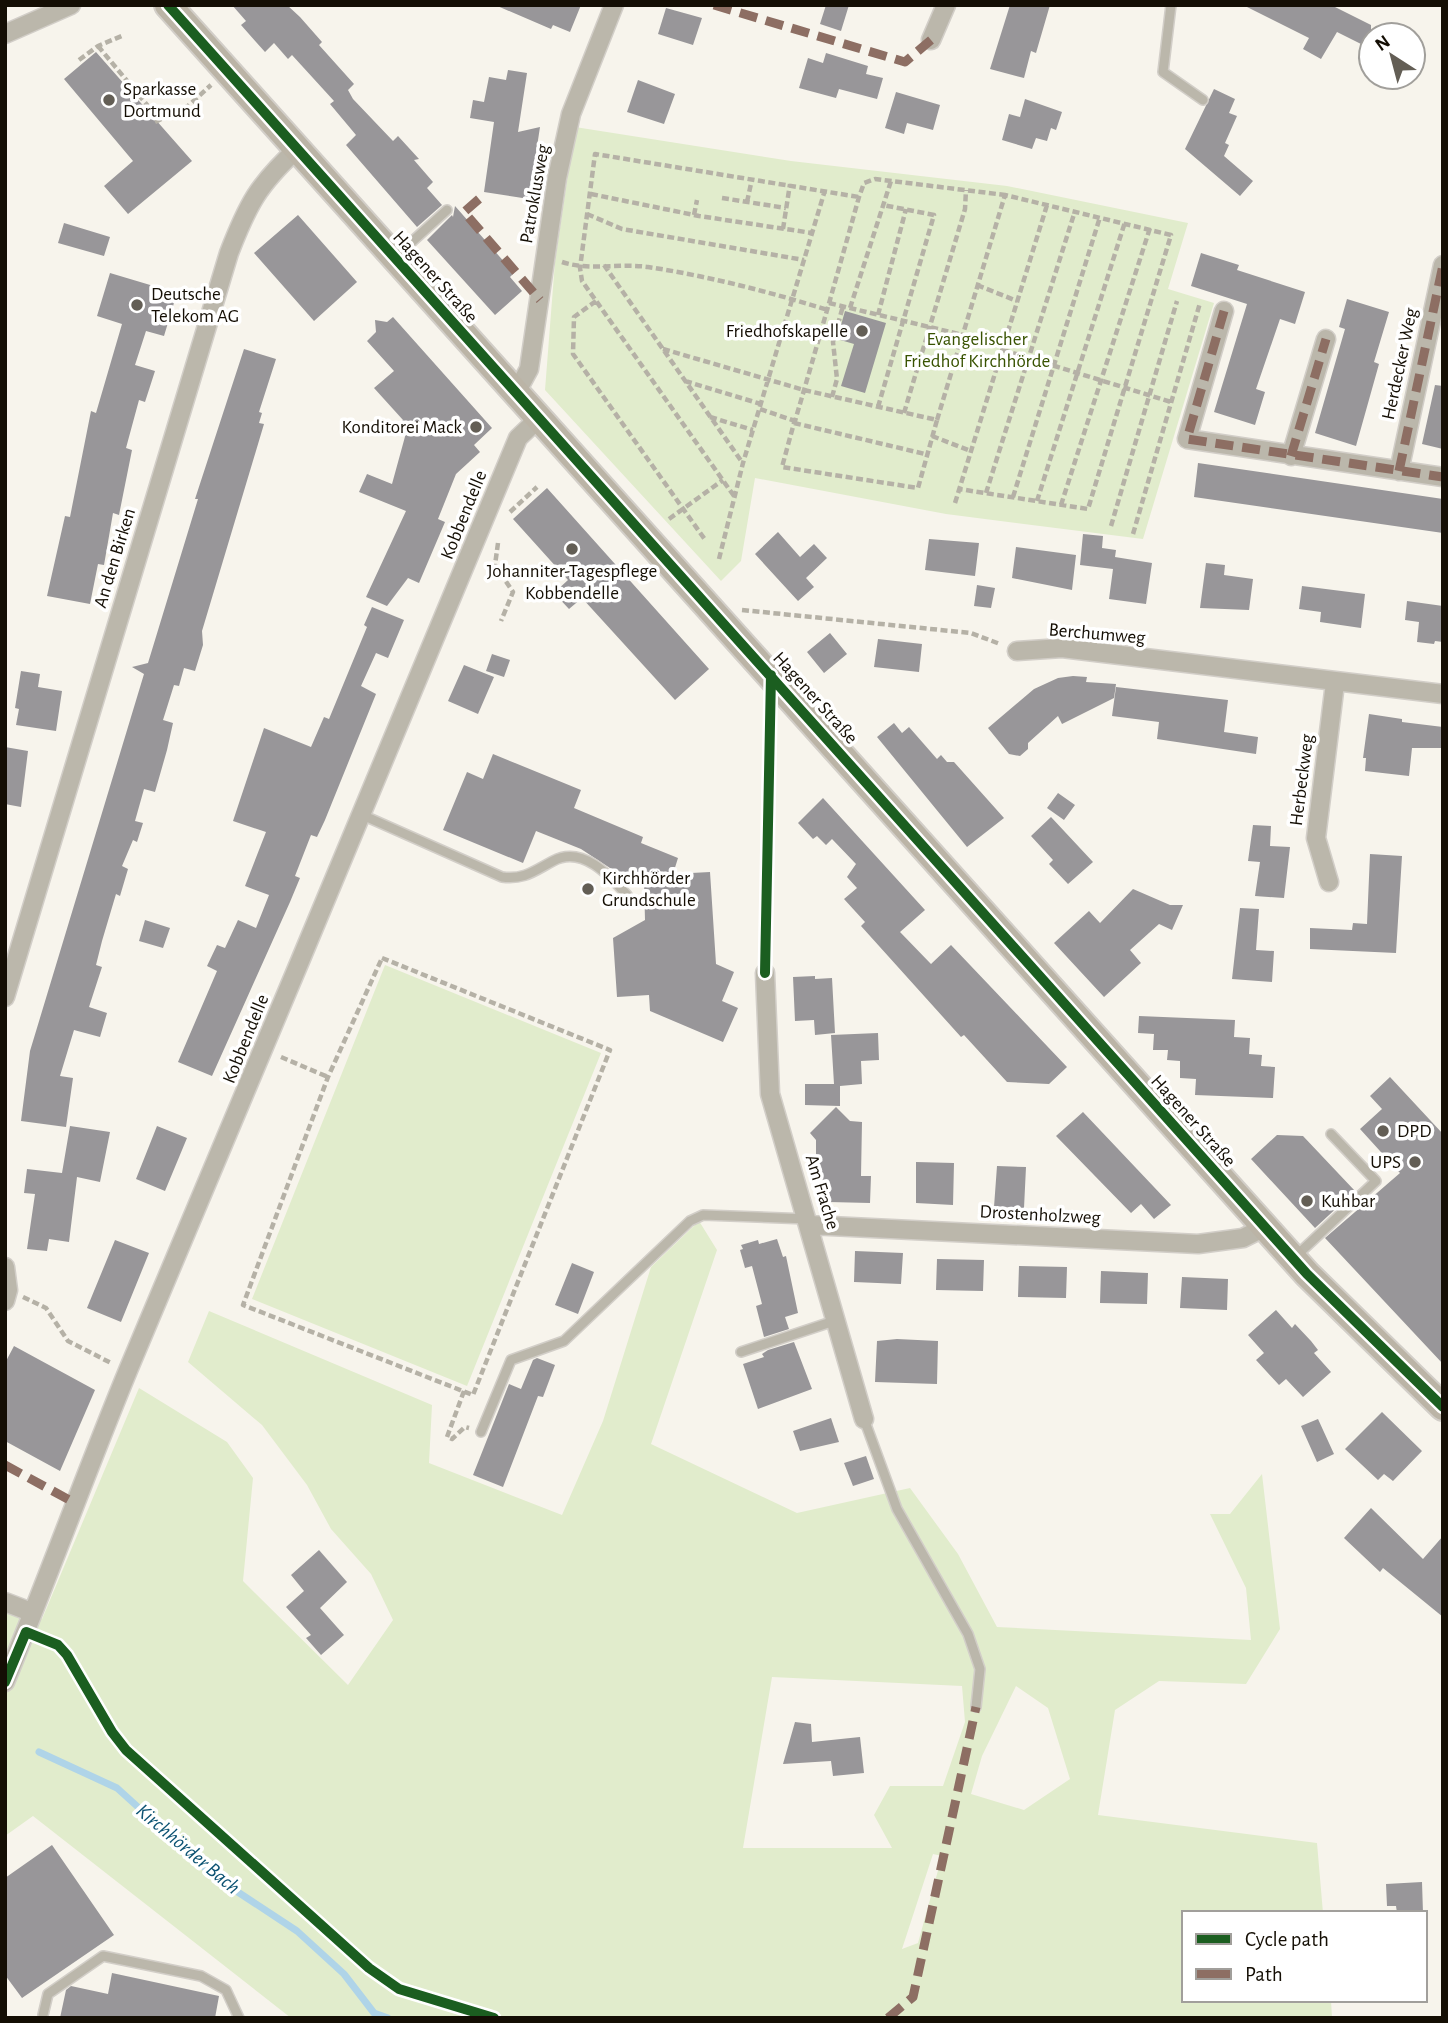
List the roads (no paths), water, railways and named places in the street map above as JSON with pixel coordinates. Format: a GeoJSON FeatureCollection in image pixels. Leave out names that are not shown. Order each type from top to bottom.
{"type":"FeatureCollection","features":[{"type":"Feature","properties":{"kind":"main road","name":"Hagener Straße"},"geometry":{"type":"LineString","coordinates":[[168,5],[1293,1259],[1443,1407]]}},
{"type":"Feature","properties":{"kind":"street"},"geometry":{"type":"LineString","coordinates":[[5,34],[71,5]]}},
{"type":"Feature","properties":{"kind":"street","name":"Patroklusweg"},"geometry":{"type":"LineString","coordinates":[[516,393],[529,369],[557,178],[571,114],[614,5]]}},
{"type":"Feature","properties":{"kind":"street"},"geometry":{"type":"LineString","coordinates":[[931,40],[946,5]]}},
{"type":"Feature","properties":{"kind":"street","name":"An den Birken"},"geometry":{"type":"LineString","coordinates":[[5,997],[229,253],[244,215],[266,178],[297,149]]}},
{"type":"Feature","properties":{"kind":"street","name":"Herdecker Weg"},"geometry":{"type":"LineString","coordinates":[[1399,471],[1443,265]]}},
{"type":"Feature","properties":{"kind":"street"},"geometry":{"type":"LineString","coordinates":[[1224,311],[1187,439],[1443,477]]}},
{"type":"Feature","properties":{"kind":"street"},"geometry":{"type":"LineString","coordinates":[[1291,456],[1326,339]]}},
{"type":"Feature","properties":{"kind":"street","name":"Kobbendelle"},"geometry":{"type":"LineString","coordinates":[[5,1682],[128,1370],[265,1050],[360,814],[518,438],[538,418]]}},
{"type":"Feature","properties":{"kind":"street","name":"Berchumweg"},"geometry":{"type":"LineString","coordinates":[[1017,651],[1062,648],[1443,694]]}},
{"type":"Feature","properties":{"kind":"street","name":"Herbeckweg"},"geometry":{"type":"LineString","coordinates":[[1329,882],[1316,838],[1335,682]]}},
{"type":"Feature","properties":{"kind":"street","name":"Am Frache"},"geometry":{"type":"LineString","coordinates":[[765,973],[770,1094],[864,1419]]}},
{"type":"Feature","properties":{"kind":"street","name":"Drostenholzweg"},"geometry":{"type":"LineString","coordinates":[[809,1222],[1198,1244],[1243,1238],[1265,1227]]}},
{"type":"Feature","properties":{"kind":"street"},"geometry":{"type":"LineString","coordinates":[[5,1267],[8,1290],[5,1301]]}},
{"type":"Feature","properties":{"kind":"street"},"geometry":{"type":"LineString","coordinates":[[5,1602],[31,1612]]}},
{"type":"Feature","properties":{"kind":"lane"},"geometry":{"type":"LineString","coordinates":[[1171,5],[1163,72],[1203,100]]}},
{"type":"Feature","properties":{"kind":"lane"},"geometry":{"type":"LineString","coordinates":[[394,258],[447,210]]}},
{"type":"Feature","properties":{"kind":"lane"},"geometry":{"type":"LineString","coordinates":[[360,814],[502,877],[523,878],[556,859],[575,856],[600,869],[627,895]]}},
{"type":"Feature","properties":{"kind":"lane"},"geometry":{"type":"LineString","coordinates":[[1293,1259],[1376,1181],[1331,1134]]}},
{"type":"Feature","properties":{"kind":"lane"},"geometry":{"type":"LineString","coordinates":[[481,1432],[511,1360],[564,1341],[690,1221],[703,1215],[809,1222]]}},
{"type":"Feature","properties":{"kind":"lane"},"geometry":{"type":"LineString","coordinates":[[741,1352],[837,1320]]}},
{"type":"Feature","properties":{"kind":"lane"},"geometry":{"type":"LineString","coordinates":[[864,1419],[897,1509],[968,1634],[980,1668],[976,1707]]}},
{"type":"Feature","properties":{"kind":"lane"},"geometry":{"type":"LineString","coordinates":[[43,2015],[48,1994],[103,1956],[201,1976],[226,1990],[239,2018]]}},
{"type":"Feature","properties":{"kind":"waterway","name":"Kirchhörder Bach"},"geometry":{"type":"LineString","coordinates":[[39,1752],[117,1788],[215,1877],[297,1931],[344,1974],[374,2013],[388,2018]]}},
{"type":"Feature","properties":{"kind":"place","name":"Sparkasse Dortmund"},"geometry":{"type":"Point","coordinates":[109,100]}},
{"type":"Feature","properties":{"kind":"place","name":"Deutsche Telekom AG"},"geometry":{"type":"Point","coordinates":[137,305]}},
{"type":"Feature","properties":{"kind":"place","name":"Friedhofskapelle"},"geometry":{"type":"Point","coordinates":[862,331]}},
{"type":"Feature","properties":{"kind":"place","name":"Konditorei Mack"},"geometry":{"type":"Point","coordinates":[476,427]}},
{"type":"Feature","properties":{"kind":"place","name":"Johanniter-Tagespflege Kobbendelle"},"geometry":{"type":"Point","coordinates":[572,549]}},
{"type":"Feature","properties":{"kind":"place","name":"Kirchhörder Grundschule"},"geometry":{"type":"Point","coordinates":[588,889]}},
{"type":"Feature","properties":{"kind":"place","name":"DPD"},"geometry":{"type":"Point","coordinates":[1383,1131]}},
{"type":"Feature","properties":{"kind":"place","name":"UPS"},"geometry":{"type":"Point","coordinates":[1415,1162]}},
{"type":"Feature","properties":{"kind":"place","name":"Kuhbar"},"geometry":{"type":"Point","coordinates":[1307,1201]}},
{"type":"Feature","properties":{"kind":"park label","name":"Evangelischer Friedhof Kirchhörde"},"geometry":{"type":"Point","coordinates":[977,350]}}]}
